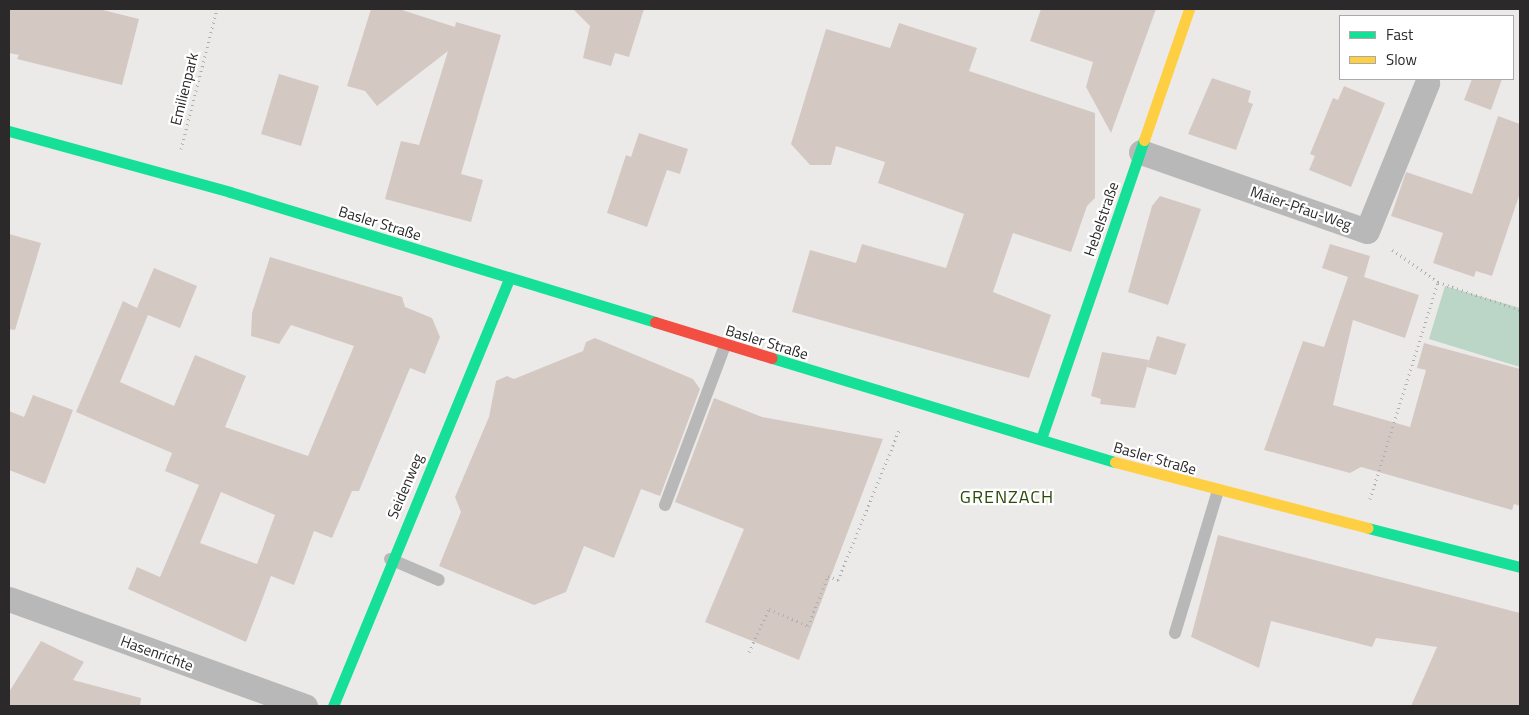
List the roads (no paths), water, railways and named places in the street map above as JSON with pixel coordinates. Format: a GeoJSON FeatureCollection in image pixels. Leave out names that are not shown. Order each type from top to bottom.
{"type":"FeatureCollection","features":[{"type":"Feature","properties":{"kind":"main road","name":"Hebelstraße"},"geometry":{"type":"LineString","coordinates":[[1041,439],[1189,9]]}},
{"type":"Feature","properties":{"kind":"main road","name":"Basler Straße"},"geometry":{"type":"LineString","coordinates":[[9,131],[174,175],[725,345],[1218,491],[1520,567]]}},
{"type":"Feature","properties":{"kind":"main road","name":"Seidenweg"},"geometry":{"type":"LineString","coordinates":[[333,706],[390,559],[509,279]]}},
{"type":"Feature","properties":{"kind":"street","name":"Maier-Pfau-Weg"},"geometry":{"type":"LineString","coordinates":[[1141,152],[1367,231],[1427,83]]}},
{"type":"Feature","properties":{"kind":"street","name":"Hasenrichte"},"geometry":{"type":"LineString","coordinates":[[9,599],[305,706]]}},
{"type":"Feature","properties":{"kind":"lane"},"geometry":{"type":"LineString","coordinates":[[665,505],[725,345]]}},
{"type":"Feature","properties":{"kind":"lane"},"geometry":{"type":"LineString","coordinates":[[1175,633],[1218,491]]}},
{"type":"Feature","properties":{"kind":"lane"},"geometry":{"type":"LineString","coordinates":[[390,559],[438,580]]}},
{"type":"Feature","properties":{"kind":"district","name":"GRENZACH"},"geometry":{"type":"Point","coordinates":[1007,497]}}]}
